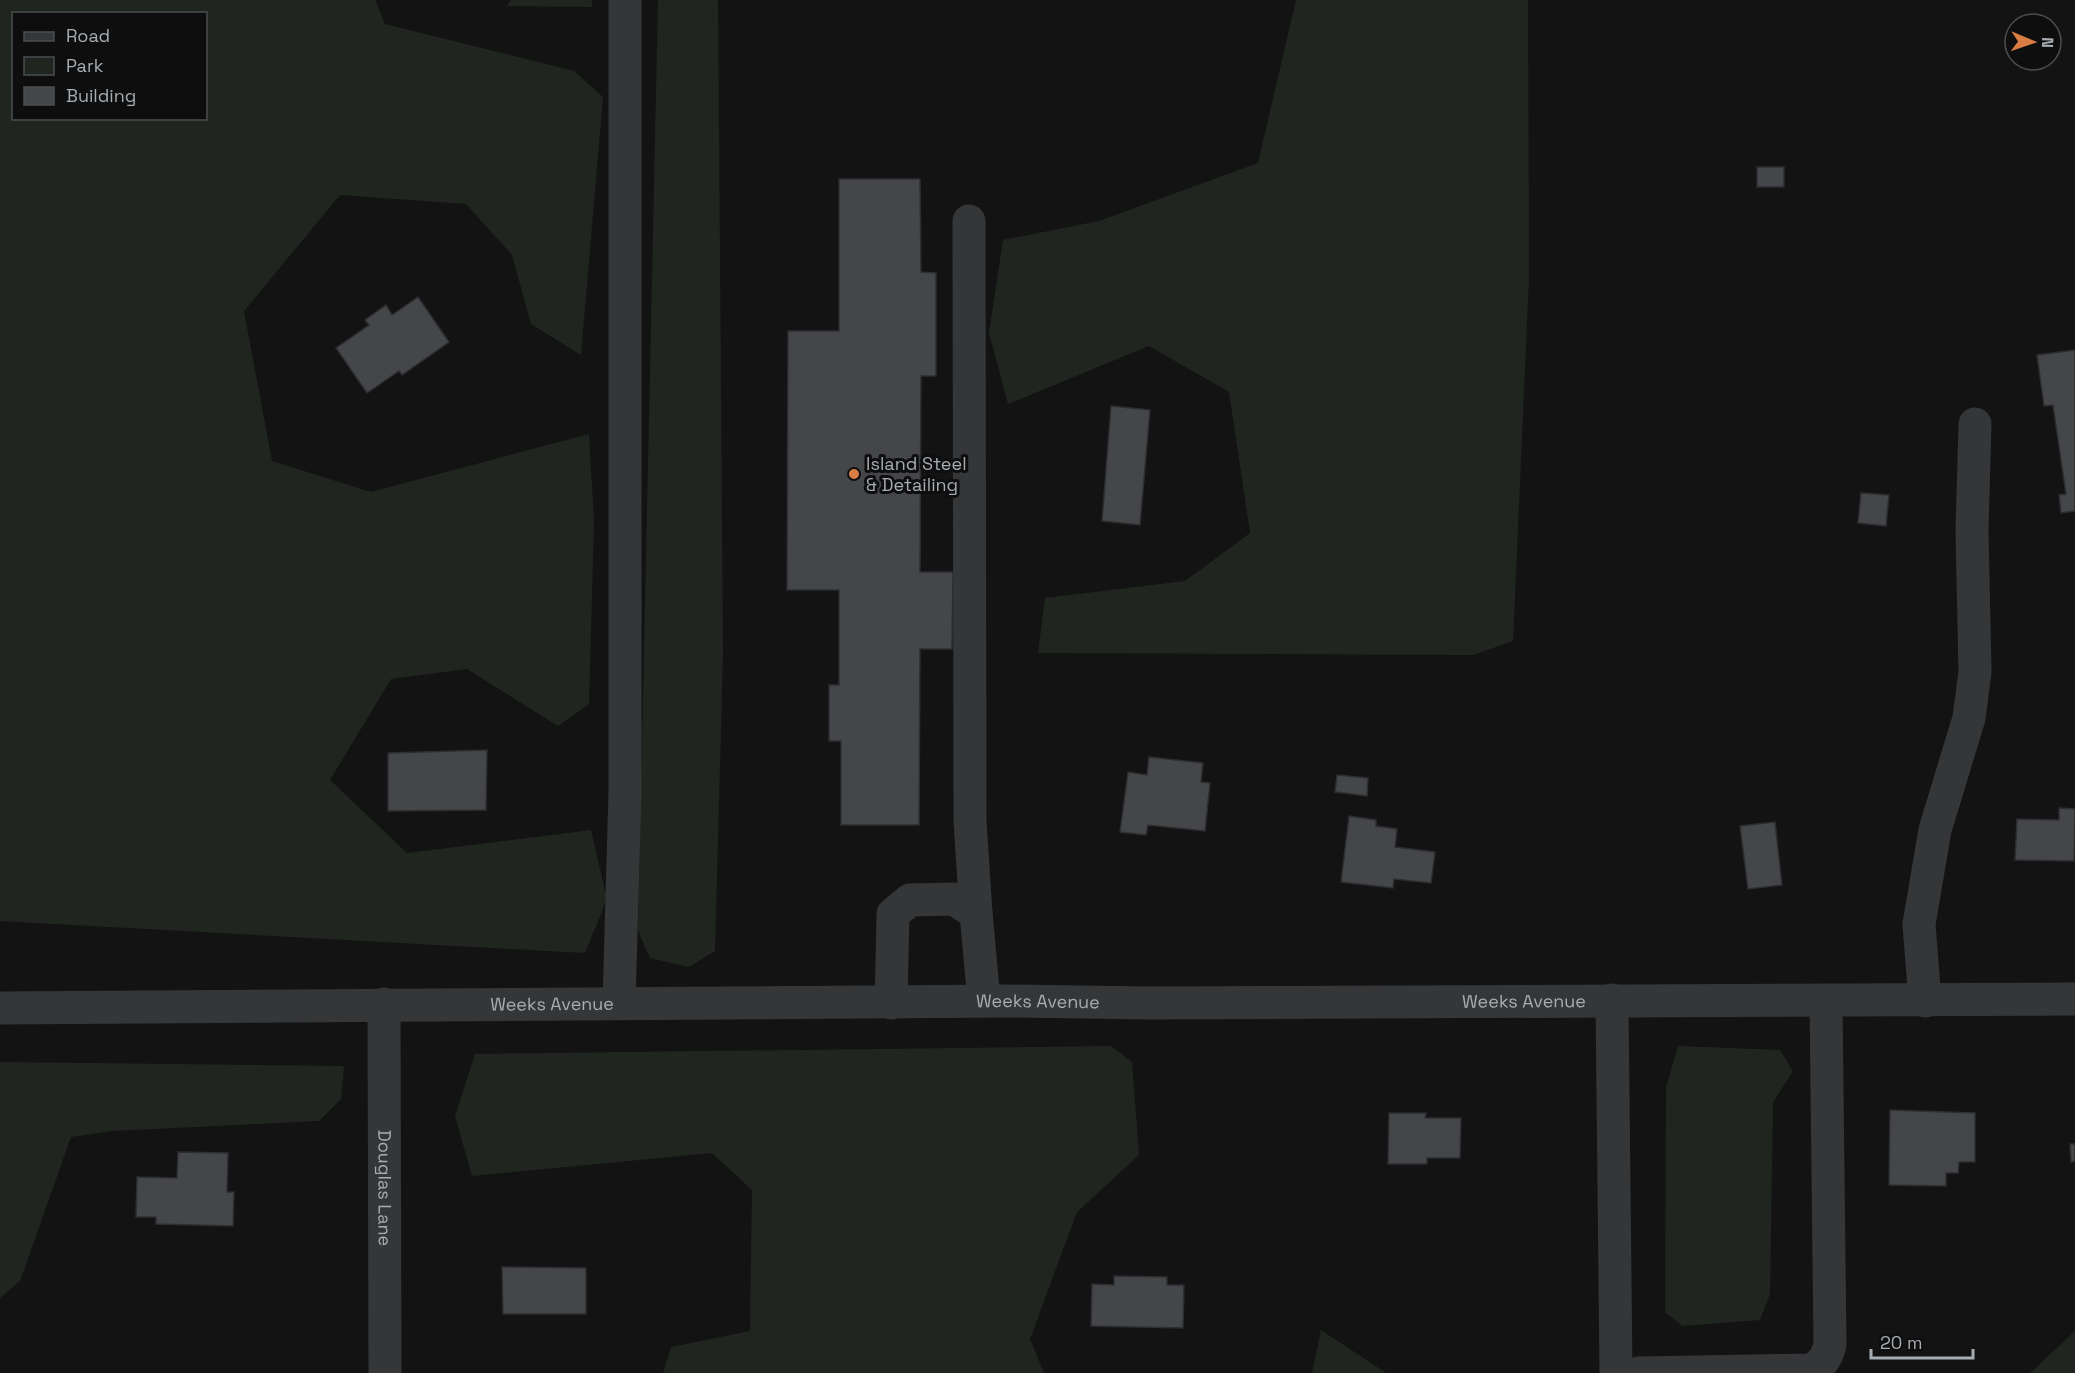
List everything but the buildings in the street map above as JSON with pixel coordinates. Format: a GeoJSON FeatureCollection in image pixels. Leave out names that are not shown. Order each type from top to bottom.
{"type":"FeatureCollection","features":[{"type":"Feature","properties":{"kind":"street"},"geometry":{"type":"LineString","coordinates":[[619,1003],[625,792],[625,0]]}},
{"type":"Feature","properties":{"kind":"street"},"geometry":{"type":"LineString","coordinates":[[969,220],[970,821],[984,1001]]}},
{"type":"Feature","properties":{"kind":"street"},"geometry":{"type":"LineString","coordinates":[[1925,1001],[1919,924],[1935,830],[1969,718],[1975,672],[1972,530],[1975,424]]}},
{"type":"Feature","properties":{"kind":"street"},"geometry":{"type":"LineString","coordinates":[[891,1003],[893,914],[910,900],[954,899],[976,913]]}},
{"type":"Feature","properties":{"kind":"street","name":"Weeks Avenue"},"geometry":{"type":"LineString","coordinates":[[0,1008],[984,1001],[2075,999]]}},
{"type":"Feature","properties":{"kind":"street"},"geometry":{"type":"LineString","coordinates":[[1612,1000],[1616,1373]]}},
{"type":"Feature","properties":{"kind":"street"},"geometry":{"type":"LineString","coordinates":[[1639,1373],[1812,1370],[1822,1364],[1828,1355],[1830,1345],[1827,1001]]}},
{"type":"Feature","properties":{"kind":"street","name":"Douglas Lane"},"geometry":{"type":"LineString","coordinates":[[384,1004],[385,1373]]}},
{"type":"Feature","properties":{"kind":"green space"},"geometry":{"type":"Polygon","coordinates":[[[0,0],[375,0],[385,24],[574,71],[603,97],[581,355],[531,324],[512,255],[466,204],[340,195],[244,311],[272,461],[371,492],[589,434],[594,521],[589,704],[558,726],[467,669],[391,679],[330,780],[407,853],[591,830],[607,899],[585,953],[0,921],[0,0]]]}},
{"type":"Feature","properties":{"kind":"green space"},"geometry":{"type":"Polygon","coordinates":[[[511,0],[592,0],[592,7],[507,6],[511,0]]]}},
{"type":"Feature","properties":{"kind":"green space"},"geometry":{"type":"Polygon","coordinates":[[[658,0],[718,0],[723,653],[715,951],[689,967],[650,958],[638,931],[658,0]]]}},
{"type":"Feature","properties":{"kind":"green space"},"geometry":{"type":"Polygon","coordinates":[[[1296,0],[1528,0],[1529,278],[1513,641],[1473,655],[1038,653],[1045,598],[1185,581],[1250,533],[1229,392],[1149,346],[1008,404],[989,333],[1003,240],[1099,221],[1258,163],[1296,0]]]}},
{"type":"Feature","properties":{"kind":"green space"},"geometry":{"type":"Polygon","coordinates":[[[1111,1046],[1132,1062],[1139,1155],[1077,1212],[1030,1339],[1044,1373],[663,1373],[671,1347],[750,1331],[752,1190],[712,1153],[472,1176],[455,1116],[475,1054],[1111,1046]]]}},
{"type":"Feature","properties":{"kind":"green space"},"geometry":{"type":"Polygon","coordinates":[[[1678,1046],[1780,1050],[1793,1071],[1773,1102],[1770,1294],[1760,1320],[1682,1326],[1665,1312],[1666,1087],[1678,1046]]]}},
{"type":"Feature","properties":{"kind":"green space"},"geometry":{"type":"Polygon","coordinates":[[[0,1062],[344,1066],[341,1099],[319,1121],[113,1131],[71,1137],[20,1281],[0,1298],[0,1062]]]}},
{"type":"Feature","properties":{"kind":"green space"},"geometry":{"type":"Polygon","coordinates":[[[1321,1330],[1386,1373],[1312,1373],[1321,1330]]]}},
{"type":"Feature","properties":{"kind":"green space"},"geometry":{"type":"Polygon","coordinates":[[[2075,1331],[2075,1373],[2030,1373],[2075,1331]]]}},
{"type":"Feature","properties":{"kind":"place","name":"Island Steel & Detailing"},"geometry":{"type":"Point","coordinates":[854,474]}}]}
